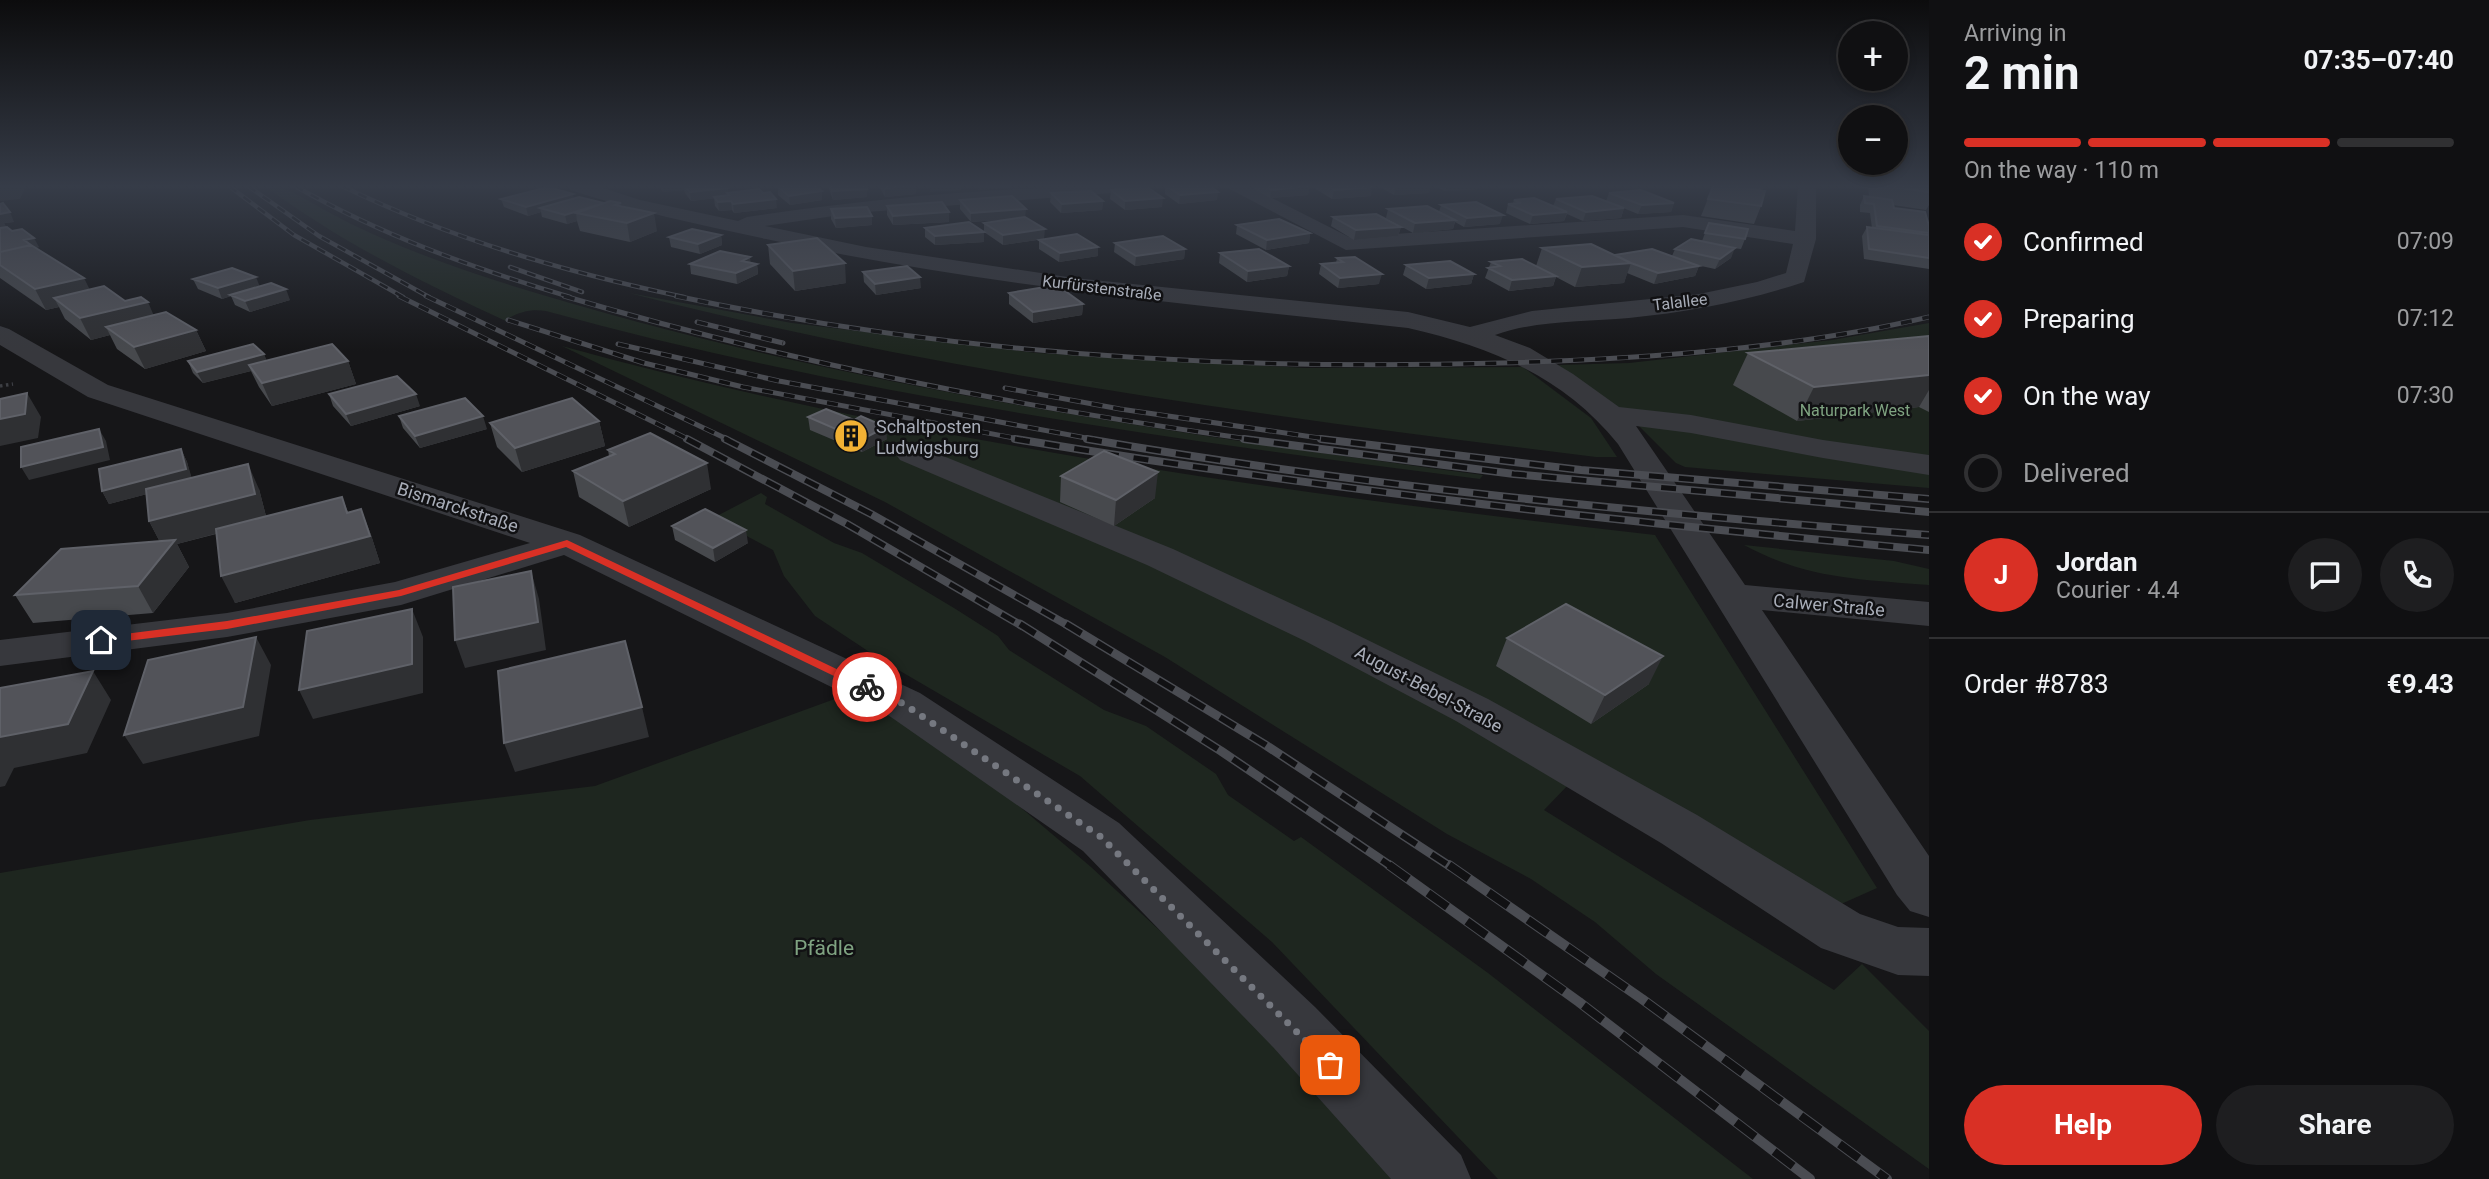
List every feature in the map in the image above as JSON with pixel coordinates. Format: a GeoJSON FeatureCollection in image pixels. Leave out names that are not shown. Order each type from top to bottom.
{"type":"FeatureCollection","features":[{"type":"Feature","properties":{"kind":"street","name":"Kurfürstenstraße"},"geometry":{"type":"LineString","coordinates":[[800,241],[997,275],[1408,320],[1471,335],[1521,354],[1563,380],[1611,416]]}},
{"type":"Feature","properties":{"kind":"street"},"geometry":{"type":"LineString","coordinates":[[1340,241],[1346,244],[1388,241]]}},
{"type":"Feature","properties":{"kind":"street","name":"Talallee"},"geometry":{"type":"LineString","coordinates":[[1471,335],[1500,325],[1532,319],[1727,296],[1770,287],[1796,277],[1805,241]]}},
{"type":"Feature","properties":{"kind":"street","name":"Bismarckstraße"},"geometry":{"type":"LineString","coordinates":[[0,334],[98,391],[567,543],[904,704],[1101,837],[1294,1027],[1437,1179]]}},
{"type":"Feature","properties":{"kind":"street"},"geometry":{"type":"LineString","coordinates":[[1611,416],[1709,425],[1822,449],[1929,464]]}},
{"type":"Feature","properties":{"kind":"street"},"geometry":{"type":"LineString","coordinates":[[1611,416],[1631,440],[1729,595],[1916,880],[1929,895]]}},
{"type":"Feature","properties":{"kind":"street","name":"August-Bebel-Straße"},"geometry":{"type":"LineString","coordinates":[[911,453],[1160,557],[1319,632],[1460,704],[1679,829],[1841,931],[1898,951],[1929,952]]}},
{"type":"Feature","properties":{"kind":"street"},"geometry":{"type":"LineString","coordinates":[[0,653],[227,625],[401,593],[567,543]]}},
{"type":"Feature","properties":{"kind":"street","name":"Calwer Straße"},"geometry":{"type":"LineString","coordinates":[[1729,595],[1929,614]]}},
{"type":"Feature","properties":{"kind":"green space"},"geometry":{"type":"Polygon","coordinates":[[[349,241],[389,241],[461,269],[578,305],[847,372],[1058,412],[1483,475],[1480,479],[1362,464],[1010,412],[777,367],[546,311],[532,310],[518,314],[509,318],[510,323],[414,277],[349,241]]]}},
{"type":"Feature","properties":{"kind":"green space"},"geometry":{"type":"Polygon","coordinates":[[[629,293],[792,323],[1037,353],[1305,368],[1523,367],[1591,418],[1617,457],[1596,457],[1353,426],[989,370],[749,322],[629,293]]]}},
{"type":"Feature","properties":{"kind":"green space","name":"Naturpark West"},"geometry":{"type":"Polygon","coordinates":[[[1929,323],[1929,488],[1685,467],[1676,463],[1626,413],[1558,365],[1629,363],[1832,340],[1929,323]]]}},
{"type":"Feature","properties":{"kind":"green space"},"geometry":{"type":"Polygon","coordinates":[[[562,346],[694,380],[829,410],[1104,461],[1381,502],[1655,535],[1877,888],[1830,909],[1379,671],[1571,782],[1544,810],[1834,990],[1862,964],[1929,1031],[1929,1169],[1656,974],[1595,922],[1531,879],[1447,834],[1165,657],[885,502],[562,346]]]}},
{"type":"Feature","properties":{"kind":"green space"},"geometry":{"type":"Polygon","coordinates":[[[761,493],[767,497],[765,504],[834,543],[862,553],[954,608],[998,636],[1009,650],[1104,710],[1146,726],[1216,774],[1228,795],[1294,841],[1301,837],[1488,973],[1753,1179],[1498,1179],[1272,942],[1080,776],[883,661],[815,616],[784,576],[773,550],[713,518],[761,493]]]}},
{"type":"Feature","properties":{"kind":"green space"},"geometry":{"type":"Polygon","coordinates":[[[1744,545],[1894,561],[1929,569],[1929,585],[1834,576],[1790,565],[1744,545]]]}},
{"type":"Feature","properties":{"kind":"green space","name":"Pfädle"},"geometry":{"type":"Polygon","coordinates":[[[843,696],[896,717],[994,785],[1091,867],[1262,1025],[1396,1179],[0,1179],[0,873],[310,820],[595,786],[843,696]]]}},
{"type":"Feature","properties":{"kind":"building"},"geometry":{"type":"Polygon","coordinates":[[[0,241],[25,241],[31,245],[0,252],[0,241]]]}},
{"type":"Feature","properties":{"kind":"building"},"geometry":{"type":"Polygon","coordinates":[[[820,241],[845,263],[793,271],[768,245],[820,241]]]}},
{"type":"Feature","properties":{"kind":"building"},"geometry":{"type":"Polygon","coordinates":[[[1041,241],[1088,241],[1098,247],[1060,253],[1041,241]]]}},
{"type":"Feature","properties":{"kind":"building"},"geometry":{"type":"Polygon","coordinates":[[[1171,241],[1185,249],[1136,256],[1115,243],[1171,241]]]}},
{"type":"Feature","properties":{"kind":"building"},"geometry":{"type":"Polygon","coordinates":[[[1688,241],[1735,248],[1720,259],[1675,249],[1688,241]]]}},
{"type":"Feature","properties":{"kind":"building"},"geometry":{"type":"Polygon","coordinates":[[[1868,241],[1929,241],[1929,258],[1869,249],[1868,241]]]}},
{"type":"Feature","properties":{"kind":"building"},"geometry":{"type":"Polygon","coordinates":[[[1591,244],[1631,263],[1582,267],[1542,248],[1591,244]]]}},
{"type":"Feature","properties":{"kind":"building"},"geometry":{"type":"Polygon","coordinates":[[[31,245],[84,278],[35,289],[0,265],[0,252],[31,245]]]}},
{"type":"Feature","properties":{"kind":"building"},"geometry":{"type":"Polygon","coordinates":[[[1259,249],[1289,266],[1248,271],[1220,253],[1259,249]]]}},
{"type":"Feature","properties":{"kind":"building"},"geometry":{"type":"Polygon","coordinates":[[[1652,249],[1699,266],[1658,273],[1615,255],[1652,249]]]}},
{"type":"Feature","properties":{"kind":"building"},"geometry":{"type":"Polygon","coordinates":[[[720,251],[750,257],[742,261],[757,264],[736,273],[690,264],[720,251]]]}},
{"type":"Feature","properties":{"kind":"building"},"geometry":{"type":"Polygon","coordinates":[[[1355,257],[1382,274],[1340,278],[1321,264],[1343,262],[1337,258],[1355,257]]]}},
{"type":"Feature","properties":{"kind":"building"},"geometry":{"type":"Polygon","coordinates":[[[1522,259],[1556,276],[1512,280],[1488,268],[1500,266],[1491,262],[1522,259]]]}},
{"type":"Feature","properties":{"kind":"building"},"geometry":{"type":"Polygon","coordinates":[[[1450,261],[1474,274],[1429,278],[1406,265],[1450,261]]]}},
{"type":"Feature","properties":{"kind":"building"},"geometry":{"type":"Polygon","coordinates":[[[907,266],[920,277],[875,284],[863,272],[907,266]]]}},
{"type":"Feature","properties":{"kind":"building"},"geometry":{"type":"Polygon","coordinates":[[[232,268],[256,277],[218,288],[193,279],[232,268]]]}},
{"type":"Feature","properties":{"kind":"building"},"geometry":{"type":"Polygon","coordinates":[[[271,283],[286,289],[245,301],[230,295],[271,283]]]}},
{"type":"Feature","properties":{"kind":"building"},"geometry":{"type":"Polygon","coordinates":[[[1057,285],[1083,304],[1033,312],[1009,293],[1057,285]]]}},
{"type":"Feature","properties":{"kind":"building"},"geometry":{"type":"Polygon","coordinates":[[[104,286],[125,301],[141,297],[148,302],[80,318],[54,298],[104,286]]]}},
{"type":"Feature","properties":{"kind":"building"},"geometry":{"type":"Polygon","coordinates":[[[166,312],[196,330],[134,347],[106,327],[166,312]]]}},
{"type":"Feature","properties":{"kind":"building"},"geometry":{"type":"Polygon","coordinates":[[[1929,336],[1929,375],[1814,387],[1748,353],[1929,336]]]}},
{"type":"Feature","properties":{"kind":"building"},"geometry":{"type":"Polygon","coordinates":[[[253,344],[264,354],[197,372],[188,361],[253,344]]]}},
{"type":"Feature","properties":{"kind":"building"},"geometry":{"type":"Polygon","coordinates":[[[332,344],[348,361],[262,383],[249,365],[332,344]]]}},
{"type":"Feature","properties":{"kind":"building"},"geometry":{"type":"Polygon","coordinates":[[[397,376],[416,394],[346,414],[329,394],[397,376]]]}},
{"type":"Feature","properties":{"kind":"building"},"geometry":{"type":"Polygon","coordinates":[[[27,393],[25,414],[0,419],[0,399],[27,393]]]}},
{"type":"Feature","properties":{"kind":"building"},"geometry":{"type":"Polygon","coordinates":[[[465,398],[483,416],[415,436],[399,416],[465,398]]]}},
{"type":"Feature","properties":{"kind":"building"},"geometry":{"type":"Polygon","coordinates":[[[572,398],[599,421],[515,448],[490,423],[572,398]]]}},
{"type":"Feature","properties":{"kind":"building"},"geometry":{"type":"Polygon","coordinates":[[[826,409],[854,420],[861,416],[886,427],[861,440],[808,417],[826,409]]]}},
{"type":"Feature","properties":{"kind":"building"},"geometry":{"type":"Polygon","coordinates":[[[99,429],[103,447],[21,467],[21,447],[99,429]]]}},
{"type":"Feature","properties":{"kind":"building"},"geometry":{"type":"Polygon","coordinates":[[[650,433],[707,463],[623,501],[573,471],[615,454],[608,450],[650,433]]]}},
{"type":"Feature","properties":{"kind":"building"},"geometry":{"type":"Polygon","coordinates":[[[181,449],[186,469],[102,491],[99,469],[181,449]]]}},
{"type":"Feature","properties":{"kind":"building"},"geometry":{"type":"Polygon","coordinates":[[[1104,451],[1158,472],[1116,500],[1061,476],[1104,451]]]}},
{"type":"Feature","properties":{"kind":"building"},"geometry":{"type":"Polygon","coordinates":[[[248,464],[255,494],[149,521],[146,489],[248,464]]]}},
{"type":"Feature","properties":{"kind":"building"},"geometry":{"type":"Polygon","coordinates":[[[342,497],[347,513],[361,509],[370,536],[221,576],[216,529],[342,497]]]}},
{"type":"Feature","properties":{"kind":"building"},"geometry":{"type":"Polygon","coordinates":[[[705,509],[746,530],[713,548],[672,526],[705,509]]]}},
{"type":"Feature","properties":{"kind":"building"},"geometry":{"type":"Polygon","coordinates":[[[175,540],[138,586],[15,595],[61,549],[175,540]]]}},
{"type":"Feature","properties":{"kind":"building"},"geometry":{"type":"Polygon","coordinates":[[[531,571],[538,622],[455,640],[453,587],[531,571]]]}},
{"type":"Feature","properties":{"kind":"building"},"geometry":{"type":"Polygon","coordinates":[[[1566,604],[1663,656],[1605,695],[1507,638],[1566,604]]]}},
{"type":"Feature","properties":{"kind":"building"},"geometry":{"type":"Polygon","coordinates":[[[412,609],[412,664],[299,690],[307,631],[412,609]]]}},
{"type":"Feature","properties":{"kind":"building"},"geometry":{"type":"Polygon","coordinates":[[[256,637],[243,707],[124,735],[148,660],[256,637]]]}},
{"type":"Feature","properties":{"kind":"building"},"geometry":{"type":"Polygon","coordinates":[[[625,641],[642,707],[504,743],[498,671],[625,641]]]}},
{"type":"Feature","properties":{"kind":"building"},"geometry":{"type":"Polygon","coordinates":[[[93,671],[68,724],[0,737],[0,688],[93,671]]]}},
{"type":"Feature","properties":{"kind":"railway"},"geometry":{"type":"LineString","coordinates":[[305,241],[403,297]]}},
{"type":"Feature","properties":{"kind":"railway"},"geometry":{"type":"LineString","coordinates":[[328,241],[429,297]]}},
{"type":"Feature","properties":{"kind":"railway"},"geometry":{"type":"LineString","coordinates":[[410,241],[499,275],[570,297]]}},
{"type":"Feature","properties":{"kind":"railway"},"geometry":{"type":"LineString","coordinates":[[476,241],[596,277],[684,297]]}},
{"type":"Feature","properties":{"kind":"railway"},"geometry":{"type":"LineString","coordinates":[[510,267],[582,292]]}},
{"type":"Feature","properties":{"kind":"railway"},"geometry":{"type":"LineString","coordinates":[[399,296],[690,440]]}},
{"type":"Feature","properties":{"kind":"railway"},"geometry":{"type":"LineString","coordinates":[[426,296],[729,440]]}},
{"type":"Feature","properties":{"kind":"railway"},"geometry":{"type":"LineString","coordinates":[[564,296],[734,342],[907,381],[1082,413],[1256,440]]}},
{"type":"Feature","properties":{"kind":"railway"},"geometry":{"type":"LineString","coordinates":[[676,296],[778,316],[983,345],[1190,361],[1293,364],[1397,365],[1607,359],[1771,345],[1929,317]]}},
{"type":"Feature","properties":{"kind":"railway"},"geometry":{"type":"LineString","coordinates":[[508,320],[644,363],[743,387],[1025,440]]}},
{"type":"Feature","properties":{"kind":"railway"},"geometry":{"type":"LineString","coordinates":[[697,322],[783,343]]}},
{"type":"Feature","properties":{"kind":"railway"},"geometry":{"type":"LineString","coordinates":[[618,344],[779,381],[1097,440]]}},
{"type":"Feature","properties":{"kind":"railway"},"geometry":{"type":"LineString","coordinates":[[1005,388],[1120,409],[1333,440]]}},
{"type":"Feature","properties":{"kind":"railway"},"geometry":{"type":"LineString","coordinates":[[687,439],[847,524],[1022,626]]}},
{"type":"Feature","properties":{"kind":"railway"},"geometry":{"type":"LineString","coordinates":[[725,439],[871,514],[1069,626]]}},
{"type":"Feature","properties":{"kind":"railway"},"geometry":{"type":"LineString","coordinates":[[1015,439],[1243,474],[1471,503],[1929,550]]}},
{"type":"Feature","properties":{"kind":"railway"},"geometry":{"type":"LineString","coordinates":[[1087,439],[1296,471],[1506,497],[1929,535]]}},
{"type":"Feature","properties":{"kind":"railway"},"geometry":{"type":"LineString","coordinates":[[1244,439],[1514,474],[1929,512]]}},
{"type":"Feature","properties":{"kind":"railway"},"geometry":{"type":"LineString","coordinates":[[1321,439],[1581,470],[1929,499]]}},
{"type":"Feature","properties":{"kind":"railway"},"geometry":{"type":"LineString","coordinates":[[1020,624],[1221,751],[1392,867]]}},
{"type":"Feature","properties":{"kind":"railway"},"geometry":{"type":"LineString","coordinates":[[1066,624],[1264,744],[1451,867]]}},
{"type":"Feature","properties":{"kind":"railway"},"geometry":{"type":"LineString","coordinates":[[1389,865],[1579,1002],[1810,1179]]}},
{"type":"Feature","properties":{"kind":"railway"},"geometry":{"type":"LineString","coordinates":[[1449,865],[1642,999],[1887,1179]]}},
{"type":"Feature","properties":{"kind":"way so far"},"geometry":{"type":"LineString","coordinates":[[867,687],[904,704],[1101,837],[1330,1065]]}},
{"type":"Feature","properties":{"kind":"place","name":"Schaltposten Ludwigsburg"},"geometry":{"type":"Point","coordinates":[851,436]}},
{"type":"Feature","properties":{"kind":"route"},"geometry":{"type":"LineString","coordinates":[[101,640],[227,625],[401,593],[567,543],[867,687]]}}]}
